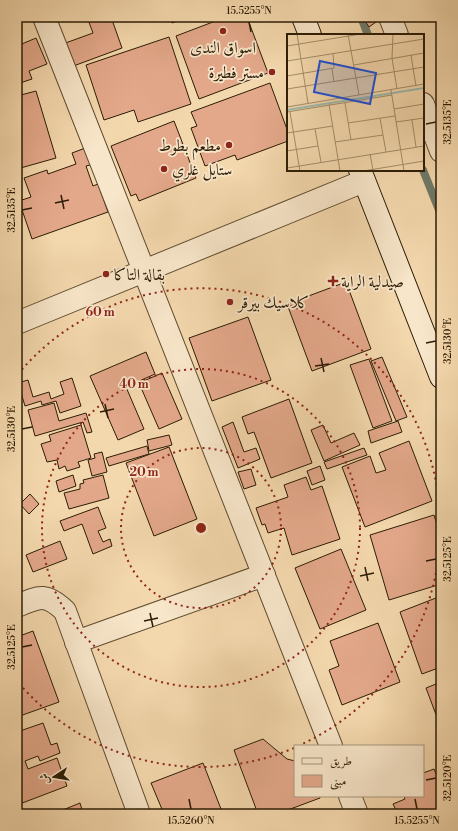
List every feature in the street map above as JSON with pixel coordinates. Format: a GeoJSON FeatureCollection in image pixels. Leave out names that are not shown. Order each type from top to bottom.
{"type":"FeatureCollection","features":[{"type":"Feature","properties":{"kind":"street"},"geometry":{"type":"LineString","coordinates":[[44,17],[330,745]]}},
{"type":"Feature","properties":{"kind":"street"},"geometry":{"type":"LineString","coordinates":[[303,17],[310,34]]}},
{"type":"Feature","properties":{"kind":"street"},"geometry":{"type":"LineString","coordinates":[[390,17],[397,34]]}},
{"type":"Feature","properties":{"kind":"street"},"geometry":{"type":"LineString","coordinates":[[424,107],[441,151]]}},
{"type":"Feature","properties":{"kind":"street"},"geometry":{"type":"LineString","coordinates":[[17,323],[143,272],[362,175],[441,377]]}},
{"type":"Feature","properties":{"kind":"street"},"geometry":{"type":"LineString","coordinates":[[76,642],[264,575]]}},
{"type":"Feature","properties":{"kind":"street"},"geometry":{"type":"LineString","coordinates":[[17,606],[36,598],[52,599],[65,611],[139,814]]}},
{"type":"Feature","properties":{"kind":"street"},"geometry":{"type":"LineString","coordinates":[[350,797],[357,814]]}},
{"type":"Feature","properties":{"kind":"building"},"geometry":{"type":"Polygon","coordinates":[[[87,17],[111,17],[122,48],[68,68],[60,45],[93,33],[87,17]]]}},
{"type":"Feature","properties":{"kind":"building"},"geometry":{"type":"Polygon","coordinates":[[[170,17],[187,17],[172,23],[170,17]]]}},
{"type":"Feature","properties":{"kind":"building"},"geometry":{"type":"Polygon","coordinates":[[[226,17],[247,17],[268,73],[199,99],[176,36],[226,17]]]}},
{"type":"Feature","properties":{"kind":"building"},"geometry":{"type":"Polygon","coordinates":[[[374,17],[376,22],[369,27],[365,21],[374,17]]]}},
{"type":"Feature","properties":{"kind":"building"},"geometry":{"type":"Polygon","coordinates":[[[169,37],[191,104],[138,122],[134,110],[104,120],[86,65],[169,37]]]}},
{"type":"Feature","properties":{"kind":"building"},"geometry":{"type":"Polygon","coordinates":[[[36,38],[47,64],[29,71],[32,79],[17,84],[17,46],[36,38]]]}},
{"type":"Feature","properties":{"kind":"building"},"geometry":{"type":"Polygon","coordinates":[[[270,83],[287,129],[287,141],[237,160],[235,155],[205,166],[191,128],[197,126],[191,112],[270,83]]]}},
{"type":"Feature","properties":{"kind":"building"},"geometry":{"type":"Polygon","coordinates":[[[36,91],[56,158],[17,169],[17,96],[36,91]]]}},
{"type":"Feature","properties":{"kind":"building"},"geometry":{"type":"Polygon","coordinates":[[[174,121],[196,178],[139,201],[136,194],[131,196],[111,146],[174,121]]]}},
{"type":"Feature","properties":{"kind":"building"},"geometry":{"type":"Polygon","coordinates":[[[88,147],[94,164],[86,166],[93,186],[98,184],[108,212],[32,239],[19,201],[31,197],[24,178],[47,170],[48,174],[76,164],[72,153],[88,147]]]}},
{"type":"Feature","properties":{"kind":"building"},"geometry":{"type":"Polygon","coordinates":[[[346,282],[371,349],[312,371],[287,304],[346,282]]]}},
{"type":"Feature","properties":{"kind":"building"},"geometry":{"type":"Polygon","coordinates":[[[248,317],[271,380],[212,401],[189,338],[248,317]]]}},
{"type":"Feature","properties":{"kind":"building"},"geometry":{"type":"Polygon","coordinates":[[[146,352],[155,374],[126,387],[144,429],[118,440],[90,376],[146,352]]]}},
{"type":"Feature","properties":{"kind":"building"},"geometry":{"type":"Polygon","coordinates":[[[382,357],[407,417],[396,421],[371,361],[382,357]]]}},
{"type":"Feature","properties":{"kind":"building"},"geometry":{"type":"Polygon","coordinates":[[[369,359],[392,421],[373,428],[350,365],[369,359]]]}},
{"type":"Feature","properties":{"kind":"building"},"geometry":{"type":"Polygon","coordinates":[[[162,373],[182,419],[159,429],[139,383],[162,373]]]}},
{"type":"Feature","properties":{"kind":"building"},"geometry":{"type":"Polygon","coordinates":[[[72,378],[81,406],[60,413],[56,401],[42,405],[41,401],[25,406],[18,383],[28,380],[33,397],[49,392],[51,399],[64,394],[60,382],[72,378]]]}},
{"type":"Feature","properties":{"kind":"building"},"geometry":{"type":"Polygon","coordinates":[[[289,399],[312,463],[271,478],[254,432],[248,434],[242,417],[289,399]]]}},
{"type":"Feature","properties":{"kind":"building"},"geometry":{"type":"Polygon","coordinates":[[[54,403],[59,421],[86,413],[92,432],[87,433],[83,422],[35,436],[28,410],[54,403]]]}},
{"type":"Feature","properties":{"kind":"building"},"geometry":{"type":"Polygon","coordinates":[[[398,421],[402,432],[371,443],[368,431],[398,421]]]}},
{"type":"Feature","properties":{"kind":"building"},"geometry":{"type":"Polygon","coordinates":[[[233,422],[244,452],[256,448],[260,459],[238,468],[222,427],[233,422]]]}},
{"type":"Feature","properties":{"kind":"building"},"geometry":{"type":"Polygon","coordinates":[[[81,425],[91,458],[78,462],[80,467],[67,471],[65,466],[59,469],[57,460],[47,462],[41,444],[51,441],[49,435],[81,425]]]}},
{"type":"Feature","properties":{"kind":"building"},"geometry":{"type":"Polygon","coordinates":[[[323,425],[331,443],[354,433],[360,445],[324,461],[311,430],[323,425]]]}},
{"type":"Feature","properties":{"kind":"building"},"geometry":{"type":"Polygon","coordinates":[[[169,435],[172,445],[149,451],[147,440],[169,435]]]}},
{"type":"Feature","properties":{"kind":"building"},"geometry":{"type":"Polygon","coordinates":[[[409,441],[432,501],[365,527],[342,467],[370,456],[376,473],[386,470],[379,453],[409,441]]]}},
{"type":"Feature","properties":{"kind":"building"},"geometry":{"type":"Polygon","coordinates":[[[147,446],[149,454],[109,466],[106,458],[147,446]]]}},
{"type":"Feature","properties":{"kind":"building"},"geometry":{"type":"Polygon","coordinates":[[[169,447],[197,519],[154,536],[126,463],[169,447]]]}},
{"type":"Feature","properties":{"kind":"building"},"geometry":{"type":"Polygon","coordinates":[[[364,448],[367,455],[327,469],[324,462],[364,448]]]}},
{"type":"Feature","properties":{"kind":"building"},"geometry":{"type":"Polygon","coordinates":[[[102,452],[107,472],[92,476],[88,460],[95,458],[94,454],[102,452]]]}},
{"type":"Feature","properties":{"kind":"building"},"geometry":{"type":"Polygon","coordinates":[[[320,466],[325,480],[312,485],[307,471],[320,466]]]}},
{"type":"Feature","properties":{"kind":"building"},"geometry":{"type":"Polygon","coordinates":[[[251,469],[256,485],[244,489],[238,472],[251,469]]]}},
{"type":"Feature","properties":{"kind":"building"},"geometry":{"type":"Polygon","coordinates":[[[17,473],[22,487],[17,489],[17,473]]]}},
{"type":"Feature","properties":{"kind":"building"},"geometry":{"type":"Polygon","coordinates":[[[73,475],[76,486],[59,492],[56,481],[73,475]]]}},
{"type":"Feature","properties":{"kind":"building"},"geometry":{"type":"Polygon","coordinates":[[[103,475],[109,498],[69,509],[64,493],[80,489],[80,484],[84,483],[83,480],[103,475]]]}},
{"type":"Feature","properties":{"kind":"building"},"geometry":{"type":"Polygon","coordinates":[[[306,477],[311,490],[322,486],[340,539],[292,555],[284,528],[268,533],[265,524],[262,525],[256,508],[288,497],[284,485],[306,477]]]}},
{"type":"Feature","properties":{"kind":"building"},"geometry":{"type":"Polygon","coordinates":[[[30,494],[39,504],[29,514],[20,504],[30,494]]]}},
{"type":"Feature","properties":{"kind":"building"},"geometry":{"type":"Polygon","coordinates":[[[98,507],[106,528],[98,531],[103,542],[110,539],[112,546],[93,554],[82,524],[64,531],[60,521],[98,507]]]}},
{"type":"Feature","properties":{"kind":"building"},"geometry":{"type":"Polygon","coordinates":[[[434,515],[441,538],[441,584],[389,600],[370,535],[434,515]]]}},
{"type":"Feature","properties":{"kind":"building"},"geometry":{"type":"Polygon","coordinates":[[[60,541],[67,559],[33,572],[26,555],[60,541]]]}},
{"type":"Feature","properties":{"kind":"building"},"geometry":{"type":"Polygon","coordinates":[[[341,549],[366,610],[320,629],[295,568],[341,549]]]}},
{"type":"Feature","properties":{"kind":"building"},"geometry":{"type":"Polygon","coordinates":[[[441,596],[441,667],[422,674],[400,612],[441,596]]]}},
{"type":"Feature","properties":{"kind":"building"},"geometry":{"type":"Polygon","coordinates":[[[378,623],[400,682],[342,705],[329,670],[339,666],[330,641],[378,623]]]}},
{"type":"Feature","properties":{"kind":"building"},"geometry":{"type":"Polygon","coordinates":[[[33,631],[59,702],[17,717],[17,637],[33,631]]]}},
{"type":"Feature","properties":{"kind":"building"},"geometry":{"type":"Polygon","coordinates":[[[441,682],[441,728],[426,688],[441,682]]]}},
{"type":"Feature","properties":{"kind":"building"},"geometry":{"type":"Polygon","coordinates":[[[43,723],[51,745],[57,743],[60,753],[40,761],[38,756],[25,761],[28,769],[57,758],[67,786],[17,805],[17,732],[43,723]]]}},
{"type":"Feature","properties":{"kind":"building"},"geometry":{"type":"Polygon","coordinates":[[[263,739],[287,759],[294,761],[294,797],[320,798],[277,814],[258,814],[234,750],[263,739]]]}},
{"type":"Feature","properties":{"kind":"building"},"geometry":{"type":"Polygon","coordinates":[[[203,763],[223,814],[164,814],[151,783],[203,763]]]}},
{"type":"Feature","properties":{"kind":"building"},"geometry":{"type":"Polygon","coordinates":[[[434,769],[441,786],[441,814],[398,814],[393,804],[405,799],[404,797],[424,797],[424,773],[434,769]]]}},
{"type":"Feature","properties":{"kind":"building"},"geometry":{"type":"Polygon","coordinates":[[[80,803],[83,813],[89,811],[90,814],[53,814],[80,803]]]}},
{"type":"Feature","properties":{"kind":"waterway"},"geometry":{"type":"LineString","coordinates":[[361,17],[368,34]]}},
{"type":"Feature","properties":{"kind":"waterway"},"geometry":{"type":"LineString","coordinates":[[423,171],[441,215]]}},
{"type":"Feature","properties":{"kind":"place","name":"اسواق الندى"},"geometry":{"type":"Point","coordinates":[223,31]}},
{"type":"Feature","properties":{"kind":"place","name":"مستر فطيرة"},"geometry":{"type":"Point","coordinates":[272,72]}},
{"type":"Feature","properties":{"kind":"place","name":"مطعم بطوط"},"geometry":{"type":"Point","coordinates":[229,145]}},
{"type":"Feature","properties":{"kind":"place","name":"ستايل غلري"},"geometry":{"type":"Point","coordinates":[164,169]}},
{"type":"Feature","properties":{"kind":"place","name":"بقالة التاكا"},"geometry":{"type":"Point","coordinates":[106,274]}},
{"type":"Feature","properties":{"kind":"place","name":"صيدلية الراية"},"geometry":{"type":"Point","coordinates":[333,281]}},
{"type":"Feature","properties":{"kind":"place","name":"كلاسيك بيرقر"},"geometry":{"type":"Point","coordinates":[230,302]}}]}
